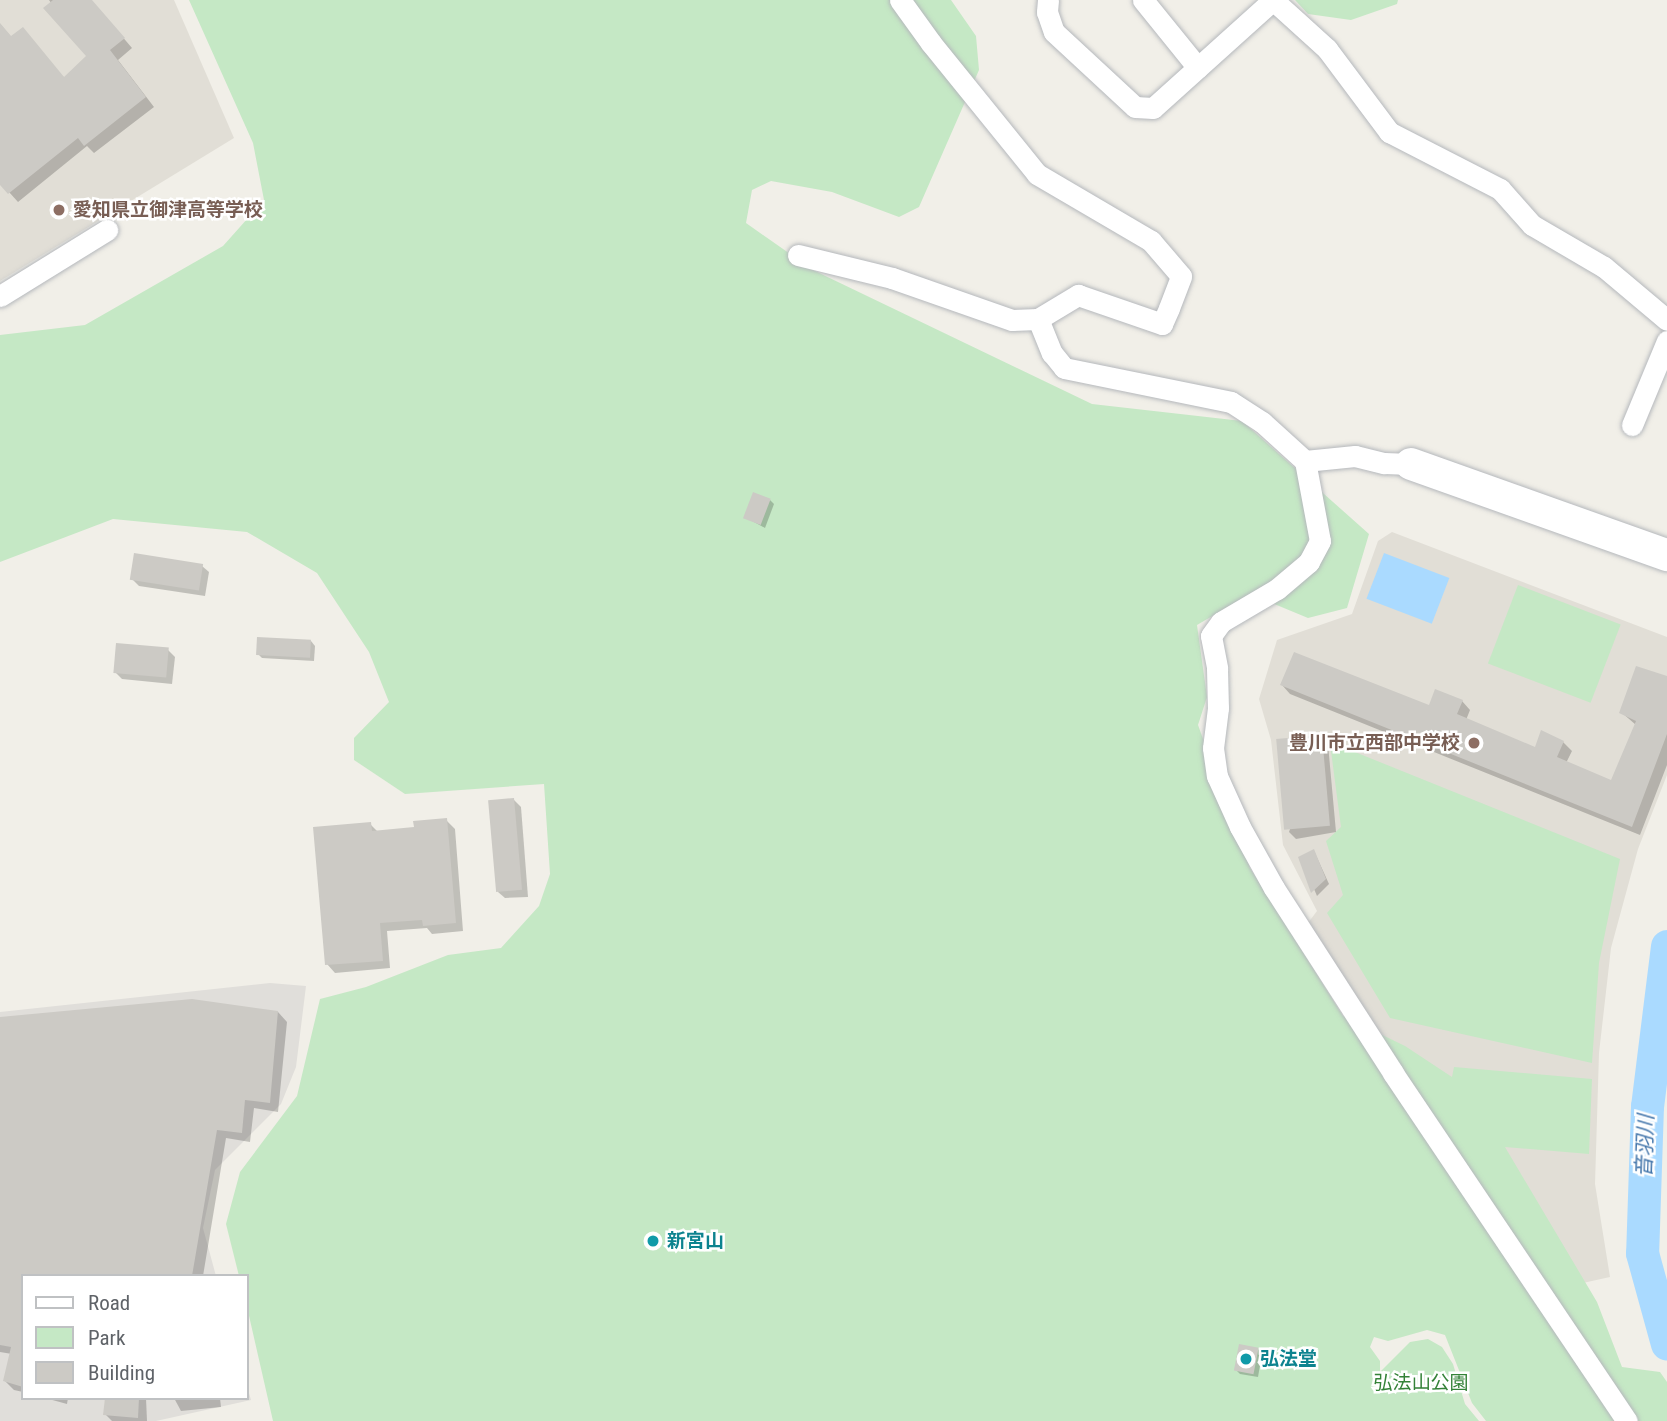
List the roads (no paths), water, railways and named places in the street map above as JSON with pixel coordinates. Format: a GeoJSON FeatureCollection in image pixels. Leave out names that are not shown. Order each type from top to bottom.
{"type":"FeatureCollection","features":[{"type":"Feature","properties":{"kind":"street"},"geometry":{"type":"LineString","coordinates":[[798,255],[892,278],[1012,320],[1038,319],[1078,295],[1162,324],[1181,276],[1151,241],[1037,174],[900,0]]}},
{"type":"Feature","properties":{"kind":"street"},"geometry":{"type":"LineString","coordinates":[[1048,0],[1047,12],[1054,32],[1135,107],[1153,108],[1273,0],[1327,49],[1389,132],[1500,189],[1532,225],[1604,267],[1667,320]]}},
{"type":"Feature","properties":{"kind":"street"},"geometry":{"type":"LineString","coordinates":[[1143,0],[1198,68]]}},
{"type":"Feature","properties":{"kind":"street"},"geometry":{"type":"LineString","coordinates":[[0,296],[107,230]]}},
{"type":"Feature","properties":{"kind":"street"},"geometry":{"type":"LineString","coordinates":[[1038,319],[1052,353],[1064,368],[1231,402],[1262,422],[1305,461],[1320,541],[1309,562],[1277,589],[1220,622],[1211,636],[1217,668],[1218,708],[1213,748],[1217,776],[1240,827],[1274,888],[1393,1073],[1628,1421]]}},
{"type":"Feature","properties":{"kind":"street"},"geometry":{"type":"LineString","coordinates":[[1632,425],[1667,341]]}},
{"type":"Feature","properties":{"kind":"street"},"geometry":{"type":"LineString","coordinates":[[1305,461],[1355,456],[1384,463],[1411,464],[1664,546]]}},
{"type":"Feature","properties":{"kind":"water"},"geometry":{"type":"Polygon","coordinates":[[[1384,553],[1449,578],[1432,624],[1366,599],[1384,553]]]}},
{"type":"Feature","properties":{"kind":"waterway","name":"音羽川"},"geometry":{"type":"LineString","coordinates":[[1667,946],[1647,1106],[1642,1253],[1667,1344]]}},
{"type":"Feature","properties":{"kind":"place","name":"愛知県立御津高等学校"},"geometry":{"type":"Point","coordinates":[59,210]}},
{"type":"Feature","properties":{"kind":"place","name":"豊川市立西部中学校"},"geometry":{"type":"Point","coordinates":[1474,743]}},
{"type":"Feature","properties":{"kind":"place","name":"新宮山"},"geometry":{"type":"Point","coordinates":[653,1241]}},
{"type":"Feature","properties":{"kind":"place","name":"弘法堂"},"geometry":{"type":"Point","coordinates":[1246,1359]}},
{"type":"Feature","properties":{"kind":"park label","name":"弘法山公園"},"geometry":{"type":"Point","coordinates":[1421,1383]}}]}
